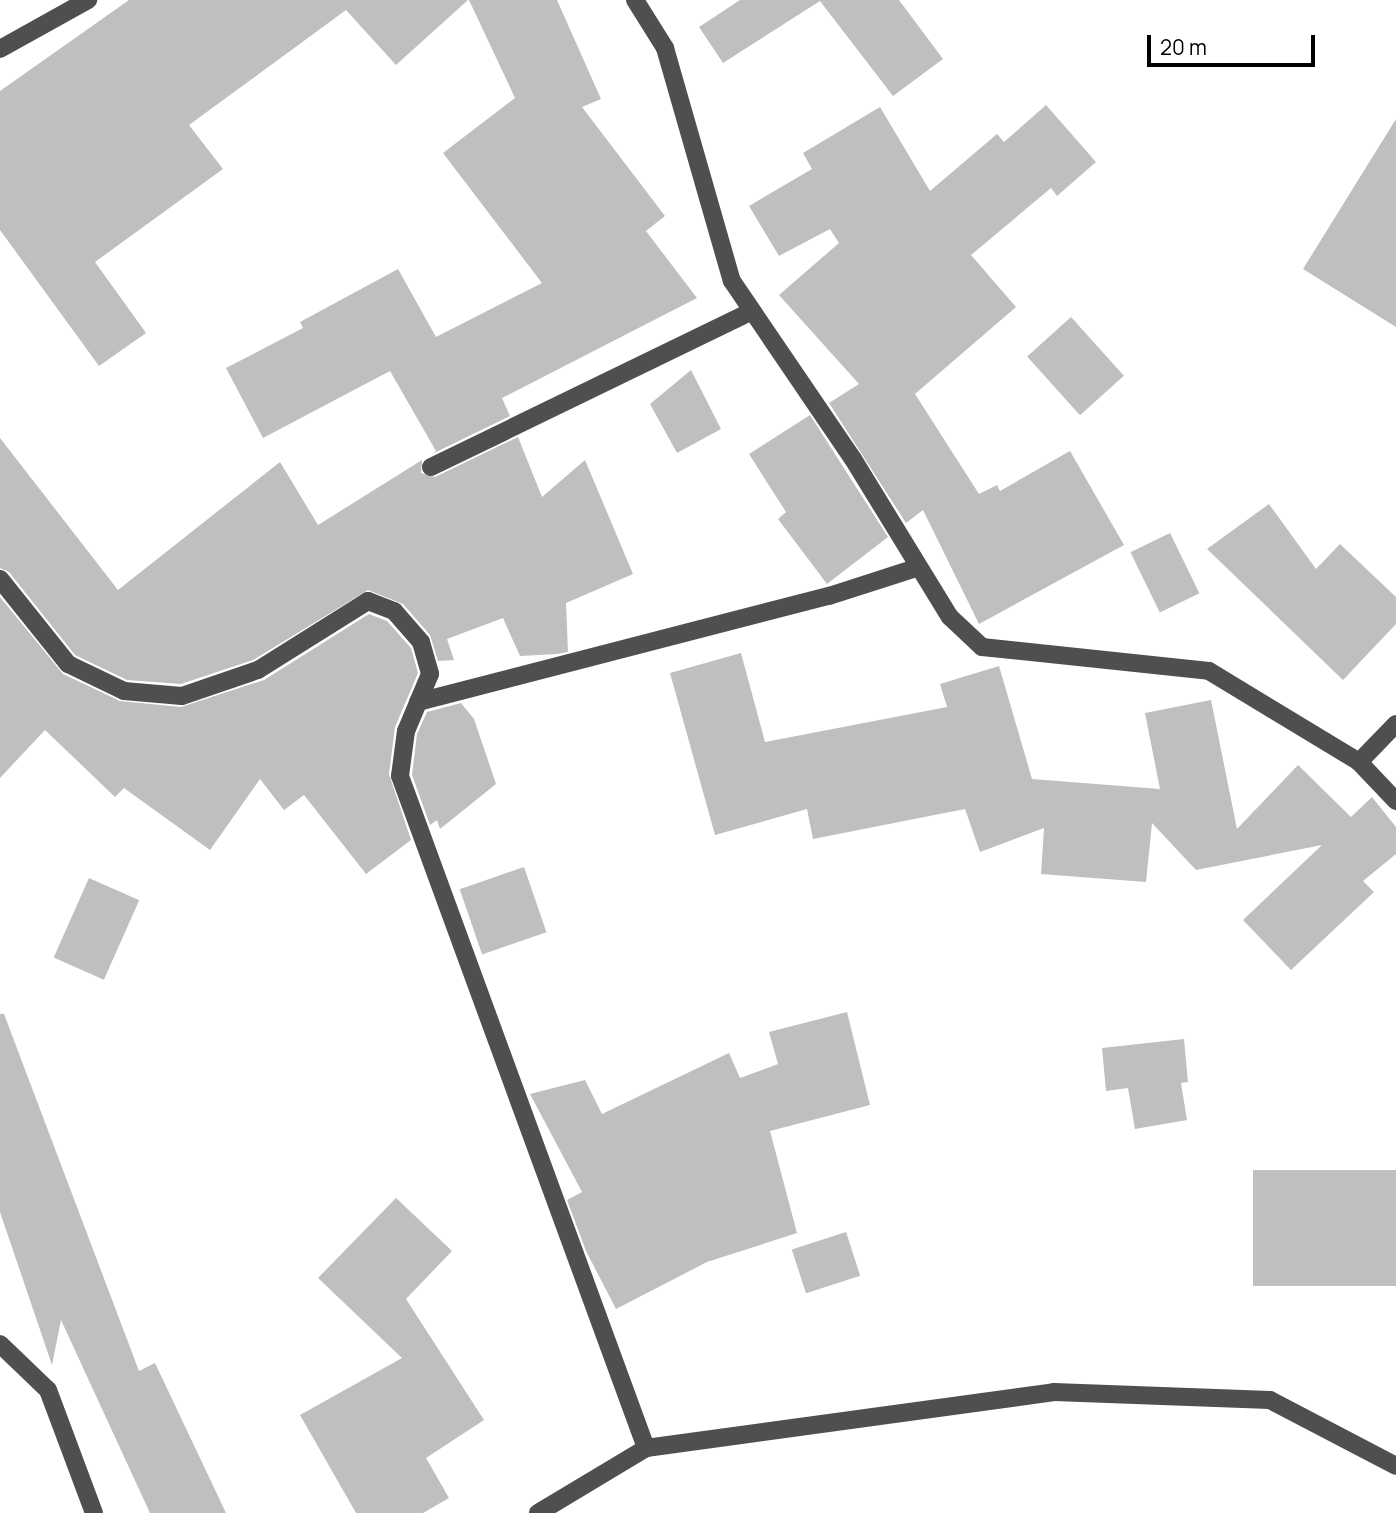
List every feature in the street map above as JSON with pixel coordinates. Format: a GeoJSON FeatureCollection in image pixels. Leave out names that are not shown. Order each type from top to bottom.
{"type":"FeatureCollection","features":[{"type":"Feature","properties":{"kind":"street"},"geometry":{"type":"LineString","coordinates":[[0,49],[88,0]]}},
{"type":"Feature","properties":{"kind":"street"},"geometry":{"type":"LineString","coordinates":[[635,0],[665,48],[732,281],[750,312],[853,459],[916,568],[950,617],[982,647],[1209,671],[1359,762],[1396,802]]}},
{"type":"Feature","properties":{"kind":"street"},"geometry":{"type":"LineString","coordinates":[[431,467],[750,312]]}},
{"type":"Feature","properties":{"kind":"street"},"geometry":{"type":"LineString","coordinates":[[418,702],[829,596],[916,568]]}},
{"type":"Feature","properties":{"kind":"street"},"geometry":{"type":"LineString","coordinates":[[0,579],[68,664],[124,691],[182,696],[258,670],[368,601],[394,611],[421,642],[430,674],[406,732],[400,776],[646,1448]]}},
{"type":"Feature","properties":{"kind":"street"},"geometry":{"type":"LineString","coordinates":[[1359,762],[1396,724]]}},
{"type":"Feature","properties":{"kind":"street"},"geometry":{"type":"LineString","coordinates":[[0,1343],[48,1390],[94,1513]]}},
{"type":"Feature","properties":{"kind":"street"},"geometry":{"type":"LineString","coordinates":[[538,1513],[646,1448],[1054,1392],[1270,1400],[1396,1466]]}},
{"type":"Feature","properties":{"kind":"building"},"geometry":{"type":"Polygon","coordinates":[[[129,0],[468,0],[396,65],[346,10],[189,125],[223,169],[95,262],[146,333],[99,366],[0,230],[0,91],[129,0]]]}},
{"type":"Feature","properties":{"kind":"building"},"geometry":{"type":"Polygon","coordinates":[[[469,0],[557,0],[601,99],[582,107],[665,216],[646,231],[697,298],[502,398],[510,416],[432,454],[436,451],[390,371],[263,438],[226,368],[303,328],[300,322],[398,269],[436,337],[542,283],[443,153],[515,98],[469,0]]]}},
{"type":"Feature","properties":{"kind":"building"},"geometry":{"type":"Polygon","coordinates":[[[740,0],[899,0],[943,59],[893,96],[820,1],[723,63],[699,27],[740,0]]]}},
{"type":"Feature","properties":{"kind":"building"},"geometry":{"type":"Polygon","coordinates":[[[1046,105],[1096,162],[1057,196],[1051,188],[971,255],[1016,307],[915,394],[979,494],[997,485],[1000,491],[1070,451],[1124,545],[979,624],[923,510],[906,523],[829,403],[859,384],[779,295],[839,243],[830,229],[779,256],[749,206],[812,169],[803,153],[880,107],[930,191],[997,134],[1004,142],[1046,105]]]}},
{"type":"Feature","properties":{"kind":"building"},"geometry":{"type":"Polygon","coordinates":[[[1396,119],[1396,327],[1303,269],[1396,119]]]}},
{"type":"Feature","properties":{"kind":"building"},"geometry":{"type":"Polygon","coordinates":[[[1071,317],[1124,376],[1080,415],[1027,356],[1071,317]]]}},
{"type":"Feature","properties":{"kind":"building"},"geometry":{"type":"Polygon","coordinates":[[[691,370],[721,429],[677,453],[650,404],[691,370]]]}},
{"type":"Feature","properties":{"kind":"building"},"geometry":{"type":"Polygon","coordinates":[[[810,415],[888,537],[827,584],[778,519],[786,512],[749,454],[810,415]]]}},
{"type":"Feature","properties":{"kind":"building"},"geometry":{"type":"Polygon","coordinates":[[[518,437],[542,497],[585,460],[633,574],[566,603],[568,652],[520,656],[503,618],[447,639],[454,660],[438,661],[430,635],[403,604],[368,590],[253,660],[181,684],[127,680],[75,655],[9,572],[0,568],[0,438],[118,590],[280,462],[318,525],[422,460],[421,473],[435,477],[518,437]]]}},
{"type":"Feature","properties":{"kind":"building"},"geometry":{"type":"Polygon","coordinates":[[[1269,504],[1316,569],[1340,544],[1396,597],[1396,624],[1343,680],[1207,549],[1269,504]]]}},
{"type":"Feature","properties":{"kind":"building"},"geometry":{"type":"Polygon","coordinates":[[[1170,533],[1199,593],[1160,613],[1130,552],[1170,533]]]}},
{"type":"Feature","properties":{"kind":"building"},"geometry":{"type":"Polygon","coordinates":[[[0,597],[63,674],[120,701],[181,707],[264,680],[369,614],[387,621],[411,648],[418,673],[395,727],[389,774],[411,840],[366,874],[304,795],[284,810],[260,779],[210,850],[124,788],[115,797],[45,730],[0,778],[0,597]]]}},
{"type":"Feature","properties":{"kind":"building"},"geometry":{"type":"Polygon","coordinates":[[[741,653],[765,742],[947,707],[940,684],[999,666],[1032,779],[1160,789],[1145,713],[1211,700],[1237,829],[1298,765],[1351,817],[1372,797],[1396,827],[1396,854],[1363,881],[1374,892],[1291,970],[1243,920],[1322,845],[1196,870],[1152,823],[1146,882],[1041,874],[1044,828],[980,852],[965,809],[813,839],[807,809],[715,835],[670,673],[741,653]]]}},
{"type":"Feature","properties":{"kind":"building"},"geometry":{"type":"Polygon","coordinates":[[[461,703],[474,719],[496,784],[440,829],[437,820],[430,825],[412,775],[417,734],[427,712],[461,703]]]}},
{"type":"Feature","properties":{"kind":"building"},"geometry":{"type":"Polygon","coordinates":[[[524,867],[546,932],[482,954],[460,889],[524,867]]]}},
{"type":"Feature","properties":{"kind":"building"},"geometry":{"type":"Polygon","coordinates":[[[89,878],[139,900],[104,980],[54,957],[89,878]]]}},
{"type":"Feature","properties":{"kind":"building"},"geometry":{"type":"Polygon","coordinates":[[[847,1012],[870,1105],[770,1131],[797,1233],[707,1262],[616,1309],[586,1251],[567,1200],[582,1192],[530,1094],[585,1080],[602,1114],[729,1053],[740,1078],[778,1064],[769,1032],[847,1012]]]}},
{"type":"Feature","properties":{"kind":"building"},"geometry":{"type":"Polygon","coordinates":[[[0,1014],[4,1014],[139,1371],[155,1363],[226,1513],[150,1513],[61,1320],[52,1365],[0,1212],[0,1014]]]}},
{"type":"Feature","properties":{"kind":"building"},"geometry":{"type":"Polygon","coordinates":[[[1184,1039],[1188,1082],[1181,1083],[1187,1120],[1135,1129],[1128,1088],[1106,1091],[1102,1048],[1184,1039]]]}},
{"type":"Feature","properties":{"kind":"building"},"geometry":{"type":"Polygon","coordinates":[[[1253,1170],[1396,1170],[1396,1286],[1253,1286],[1253,1170]]]}},
{"type":"Feature","properties":{"kind":"building"},"geometry":{"type":"Polygon","coordinates":[[[396,1198],[452,1251],[406,1299],[484,1420],[426,1458],[449,1498],[423,1513],[356,1513],[300,1415],[402,1358],[318,1278],[396,1198]]]}},
{"type":"Feature","properties":{"kind":"building"},"geometry":{"type":"Polygon","coordinates":[[[846,1232],[860,1276],[806,1293],[792,1250],[846,1232]]]}}]}
